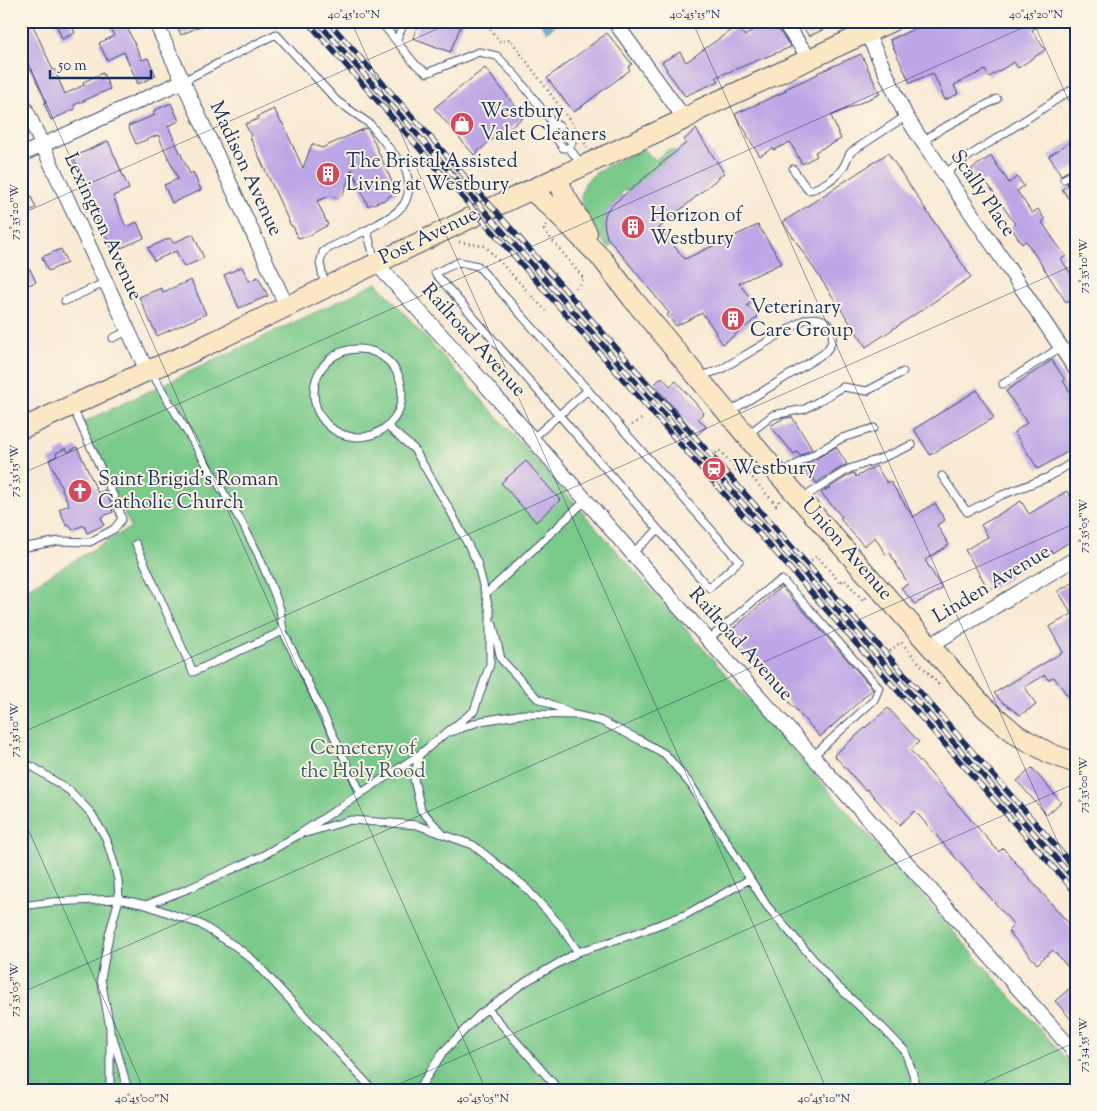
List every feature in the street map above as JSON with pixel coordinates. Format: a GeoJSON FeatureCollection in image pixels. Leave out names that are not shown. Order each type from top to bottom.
{"type":"FeatureCollection","features":[{"type":"Feature","properties":{"kind":"main road","name":"Post Avenue"},"geometry":{"type":"LineString","coordinates":[[21,429],[287,307],[485,210],[685,119],[701,109],[810,59],[860,30],[892,21]]}},
{"type":"Feature","properties":{"kind":"main road","name":"Union Avenue"},"geometry":{"type":"LineString","coordinates":[[557,177],[564,194],[603,260],[632,298],[800,499],[929,646],[985,708],[1017,735],[1051,754],[1076,763]]}},
{"type":"Feature","properties":{"kind":"main road","name":"Union Avenue"},"geometry":{"type":"LineString","coordinates":[[531,190],[552,208],[603,260]]}},
{"type":"Feature","properties":{"kind":"street","name":"Madison Avenue"},"geometry":{"type":"LineString","coordinates":[[155,21],[287,307]]}},
{"type":"Feature","properties":{"kind":"street"},"geometry":{"type":"LineString","coordinates":[[614,21],[685,119]]}},
{"type":"Feature","properties":{"kind":"street"},"geometry":{"type":"LineString","coordinates":[[783,21],[810,59]]}},
{"type":"Feature","properties":{"kind":"street","name":"Scally Place"},"geometry":{"type":"LineString","coordinates":[[860,30],[922,142],[1076,370]]}},
{"type":"Feature","properties":{"kind":"street"},"geometry":{"type":"LineString","coordinates":[[21,155],[183,81]]}},
{"type":"Feature","properties":{"kind":"street","name":"Lexington Avenue"},"geometry":{"type":"LineString","coordinates":[[21,99],[128,331],[148,370]]}},
{"type":"Feature","properties":{"kind":"street","name":"Railroad Avenue"},"geometry":{"type":"LineString","coordinates":[[376,263],[1076,1054]]}},
{"type":"Feature","properties":{"kind":"street","name":"Linden Avenue"},"geometry":{"type":"LineString","coordinates":[[929,646],[1076,558]]}},
{"type":"Feature","properties":{"kind":"lane"},"geometry":{"type":"LineString","coordinates":[[380,21],[415,64],[427,73],[479,52],[497,56],[516,76],[552,122],[551,131],[563,148],[570,148],[583,165]]}},
{"type":"Feature","properties":{"kind":"lane"},"geometry":{"type":"LineString","coordinates":[[396,42],[405,21]]}},
{"type":"Feature","properties":{"kind":"lane"},"geometry":{"type":"LineString","coordinates":[[183,81],[276,34],[337,101],[370,124],[404,168],[408,176],[409,188],[401,209],[367,230],[323,252],[320,263],[325,288]]}},
{"type":"Feature","properties":{"kind":"lane"},"geometry":{"type":"LineString","coordinates":[[944,174],[1076,87]]}},
{"type":"Feature","properties":{"kind":"lane"},"geometry":{"type":"LineString","coordinates":[[922,142],[997,98]]}},
{"type":"Feature","properties":{"kind":"lane"},"geometry":{"type":"LineString","coordinates":[[793,169],[808,190],[814,190],[839,173],[851,152],[906,116]]}},
{"type":"Feature","properties":{"kind":"lane"},"geometry":{"type":"LineString","coordinates":[[1064,179],[1076,172]]}},
{"type":"Feature","properties":{"kind":"lane"},"geometry":{"type":"LineString","coordinates":[[367,230],[376,263]]}},
{"type":"Feature","properties":{"kind":"lane"},"geometry":{"type":"LineString","coordinates":[[459,262],[478,266],[739,561],[709,588],[559,415],[435,273],[459,262]]}},
{"type":"Feature","properties":{"kind":"lane"},"geometry":{"type":"LineString","coordinates":[[65,301],[106,282]]}},
{"type":"Feature","properties":{"kind":"lane"},"geometry":{"type":"LineString","coordinates":[[697,377],[720,370],[810,317],[824,320],[829,325],[833,337],[829,350],[728,413]]}},
{"type":"Feature","properties":{"kind":"lane"},"geometry":{"type":"LineString","coordinates":[[113,338],[128,331]]}},
{"type":"Feature","properties":{"kind":"lane"},"geometry":{"type":"LineString","coordinates":[[1003,384],[1060,347]]}},
{"type":"Feature","properties":{"kind":"lane"},"geometry":{"type":"LineString","coordinates":[[364,349],[378,354],[389,362],[398,374],[402,388],[401,402],[397,415],[388,427],[375,435],[360,438],[346,436],[332,430],[322,419],[315,406],[313,391],[317,376],[325,364],[336,354],[364,349]]}},
{"type":"Feature","properties":{"kind":"lane"},"geometry":{"type":"LineString","coordinates":[[148,370],[242,523],[258,554],[280,609],[283,631],[361,793]]}},
{"type":"Feature","properties":{"kind":"lane"},"geometry":{"type":"LineString","coordinates":[[746,435],[773,415],[805,409],[843,387],[867,391],[903,372]]}},
{"type":"Feature","properties":{"kind":"lane"},"geometry":{"type":"LineString","coordinates":[[532,439],[588,390]]}},
{"type":"Feature","properties":{"kind":"lane"},"geometry":{"type":"LineString","coordinates":[[21,548],[59,541],[90,542],[114,529],[122,519],[118,506],[72,406]]}},
{"type":"Feature","properties":{"kind":"lane"},"geometry":{"type":"LineString","coordinates":[[388,427],[414,449],[450,510],[477,562],[501,659],[537,698],[575,715],[601,721],[665,754],[691,785],[767,906],[835,984],[905,1051],[916,1090]]}},
{"type":"Feature","properties":{"kind":"lane"},"geometry":{"type":"LineString","coordinates":[[779,474],[842,438],[874,428]]}},
{"type":"Feature","properties":{"kind":"lane"},"geometry":{"type":"LineString","coordinates":[[800,499],[849,469],[912,445]]}},
{"type":"Feature","properties":{"kind":"lane"},"geometry":{"type":"LineString","coordinates":[[942,476],[967,512],[1002,495],[1049,477],[1076,460]]}},
{"type":"Feature","properties":{"kind":"lane"},"geometry":{"type":"LineString","coordinates":[[486,594],[586,500]]}},
{"type":"Feature","properties":{"kind":"lane"},"geometry":{"type":"LineString","coordinates":[[632,553],[658,530]]}},
{"type":"Feature","properties":{"kind":"lane"},"geometry":{"type":"LineString","coordinates":[[136,544],[193,672],[283,631]]}},
{"type":"Feature","properties":{"kind":"lane"},"geometry":{"type":"LineString","coordinates":[[708,640],[770,587],[782,580],[813,613],[879,688],[874,700],[813,756]]}},
{"type":"Feature","properties":{"kind":"lane"},"geometry":{"type":"LineString","coordinates":[[146,905],[262,856],[298,835],[419,755],[474,711],[490,664],[490,612]]}},
{"type":"Feature","properties":{"kind":"lane"},"geometry":{"type":"LineString","coordinates":[[442,736],[481,721],[524,714],[575,715]]}},
{"type":"Feature","properties":{"kind":"lane"},"geometry":{"type":"LineString","coordinates":[[419,755],[414,779],[421,810],[444,834]]}},
{"type":"Feature","properties":{"kind":"lane"},"geometry":{"type":"LineString","coordinates":[[21,762],[33,767],[70,791],[91,813],[106,838],[111,852],[118,880],[119,900],[108,935],[101,980],[110,1028],[128,1090]]}},
{"type":"Feature","properties":{"kind":"lane"},"geometry":{"type":"LineString","coordinates":[[298,835],[351,820],[417,825],[472,845],[523,886],[560,925],[578,952]]}},
{"type":"Feature","properties":{"kind":"lane"},"geometry":{"type":"LineString","coordinates":[[418,1090],[443,1052],[480,1014],[527,981],[578,952],[685,915],[750,879]]}},
{"type":"Feature","properties":{"kind":"lane"},"geometry":{"type":"LineString","coordinates":[[21,906],[52,902],[119,900],[146,905],[200,924],[249,957],[373,1090]]}},
{"type":"Feature","properties":{"kind":"lane"},"geometry":{"type":"LineString","coordinates":[[488,1009],[558,1090]]}},
{"type":"Feature","properties":{"kind":"lane"},"geometry":{"type":"LineString","coordinates":[[110,1028],[110,1090]]}},
{"type":"Feature","properties":{"kind":"path"},"geometry":{"type":"LineString","coordinates":[[484,21],[500,42],[510,38],[580,134],[586,146]]}},
{"type":"Feature","properties":{"kind":"path"},"geometry":{"type":"LineString","coordinates":[[547,221],[544,230],[584,279],[576,288]]}},
{"type":"Feature","properties":{"kind":"path"},"geometry":{"type":"LineString","coordinates":[[459,242],[485,246],[546,312]]}},
{"type":"Feature","properties":{"kind":"path"},"geometry":{"type":"LineString","coordinates":[[716,453],[720,450],[740,474],[745,469],[776,505],[779,502],[774,495]]}},
{"type":"Feature","properties":{"kind":"path"},"geometry":{"type":"LineString","coordinates":[[811,560],[817,556],[840,582],[844,579],[863,600],[867,596]]}},
{"type":"Feature","properties":{"kind":"path"},"geometry":{"type":"LineString","coordinates":[[890,651],[901,642],[938,684],[944,679]]}},
{"type":"Feature","properties":{"kind":"green space"},"geometry":{"type":"Polygon","coordinates":[[[643,149],[655,160],[668,150],[674,150],[677,154],[673,154],[653,170],[636,188],[634,186],[629,191],[627,189],[620,194],[622,196],[610,207],[604,221],[608,236],[613,245],[608,248],[583,210],[581,199],[583,187],[596,173],[643,149]]]}},
{"type":"Feature","properties":{"kind":"green space","name":"Cemetery of the Holy Rood"},"geometry":{"type":"Polygon","coordinates":[[[377,283],[570,498],[1076,1070],[1076,1090],[21,1090],[21,592],[131,527],[82,423],[377,283]]]}},
{"type":"Feature","properties":{"kind":"water"},"geometry":{"type":"Polygon","coordinates":[[[539,21],[560,21],[547,32],[539,21]]]}},
{"type":"Feature","properties":{"kind":"building"},"geometry":{"type":"Polygon","coordinates":[[[21,21],[31,21],[65,94],[84,85],[83,82],[103,73],[110,89],[74,105],[75,109],[51,120],[44,103],[46,102],[31,69],[28,70],[21,55],[21,21]]]}},
{"type":"Feature","properties":{"kind":"building"},"geometry":{"type":"Polygon","coordinates":[[[55,21],[70,21],[75,33],[62,39],[55,21]]]}},
{"type":"Feature","properties":{"kind":"building"},"geometry":{"type":"Polygon","coordinates":[[[107,21],[124,21],[142,60],[148,58],[156,76],[138,84],[124,52],[107,60],[99,43],[114,36],[107,21]]]}},
{"type":"Feature","properties":{"kind":"building"},"geometry":{"type":"Polygon","coordinates":[[[175,21],[211,21],[181,35],[175,21]]]}},
{"type":"Feature","properties":{"kind":"building"},"geometry":{"type":"Polygon","coordinates":[[[420,21],[463,21],[450,52],[413,38],[420,21]]]}},
{"type":"Feature","properties":{"kind":"building"},"geometry":{"type":"Polygon","coordinates":[[[766,21],[772,21],[791,47],[716,77],[719,81],[685,96],[662,62],[680,52],[686,62],[737,26],[745,36],[766,21]]]}},
{"type":"Feature","properties":{"kind":"building"},"geometry":{"type":"Polygon","coordinates":[[[799,21],[843,21],[809,36],[799,21]]]}},
{"type":"Feature","properties":{"kind":"building"},"geometry":{"type":"Polygon","coordinates":[[[931,21],[1047,21],[1032,30],[1045,50],[1018,68],[1014,62],[989,77],[985,70],[954,85],[958,94],[945,100],[933,73],[910,83],[890,40],[931,21]]]}},
{"type":"Feature","properties":{"kind":"building"},"geometry":{"type":"Polygon","coordinates":[[[607,33],[632,64],[628,67],[630,70],[574,112],[547,78],[607,33]]]}},
{"type":"Feature","properties":{"kind":"building"},"geometry":{"type":"Polygon","coordinates":[[[861,54],[880,94],[831,116],[841,139],[815,152],[817,156],[802,164],[790,142],[774,150],[773,148],[760,156],[735,114],[786,91],[785,89],[817,73],[861,54]]]}},
{"type":"Feature","properties":{"kind":"building"},"geometry":{"type":"Polygon","coordinates":[[[485,68],[524,117],[497,138],[496,136],[474,155],[434,108],[485,68]]]}},
{"type":"Feature","properties":{"kind":"building"},"geometry":{"type":"Polygon","coordinates":[[[171,103],[179,121],[168,126],[190,174],[193,172],[201,190],[172,203],[164,185],[178,179],[158,135],[136,144],[128,126],[155,115],[153,111],[171,103]]]}},
{"type":"Feature","properties":{"kind":"building","name":"The Bristal Assisted Living at Westbury"},"geometry":{"type":"Polygon","coordinates":[[[274,109],[303,168],[312,144],[322,148],[366,128],[397,193],[368,206],[352,169],[343,195],[336,198],[330,196],[317,201],[328,225],[310,235],[298,238],[245,124],[258,119],[257,117],[274,109]]]}},
{"type":"Feature","properties":{"kind":"building","name":"Horizon of Westbury"},"geometry":{"type":"Polygon","coordinates":[[[696,129],[724,173],[659,228],[685,259],[758,225],[782,263],[739,283],[753,302],[747,305],[758,317],[723,344],[702,313],[676,326],[667,315],[669,313],[607,237],[605,229],[606,212],[611,206],[686,143],[684,140],[696,129]]]}},
{"type":"Feature","properties":{"kind":"building"},"geometry":{"type":"Polygon","coordinates":[[[1076,138],[1076,167],[1061,175],[1049,156],[1076,138]]]}},
{"type":"Feature","properties":{"kind":"building"},"geometry":{"type":"Polygon","coordinates":[[[108,141],[129,189],[113,196],[126,227],[137,222],[144,238],[112,252],[95,215],[99,214],[73,157],[108,141]]]}},
{"type":"Feature","properties":{"kind":"building"},"geometry":{"type":"Polygon","coordinates":[[[888,153],[971,277],[866,347],[783,222],[888,153]]]}},
{"type":"Feature","properties":{"kind":"building"},"geometry":{"type":"Polygon","coordinates":[[[991,156],[1009,183],[1017,177],[1024,186],[1017,191],[1032,213],[1038,209],[1045,220],[1042,222],[1066,256],[1061,259],[1076,282],[1076,295],[1066,302],[1026,241],[1022,244],[1011,227],[1015,224],[985,180],[980,183],[971,169],[991,156]]]}},
{"type":"Feature","properties":{"kind":"building"},"geometry":{"type":"Polygon","coordinates":[[[21,174],[36,208],[21,215],[21,174]]]}},
{"type":"Feature","properties":{"kind":"building"},"geometry":{"type":"Polygon","coordinates":[[[1076,178],[1076,210],[1062,189],[1068,185],[1067,183],[1076,178]]]}},
{"type":"Feature","properties":{"kind":"building"},"geometry":{"type":"Polygon","coordinates":[[[193,234],[204,258],[184,267],[176,251],[154,261],[148,248],[170,238],[173,243],[193,234]]]}},
{"type":"Feature","properties":{"kind":"building"},"geometry":{"type":"Polygon","coordinates":[[[61,249],[67,263],[48,271],[42,257],[61,249]]]}},
{"type":"Feature","properties":{"kind":"building"},"geometry":{"type":"Polygon","coordinates":[[[242,267],[249,281],[258,277],[268,296],[239,308],[224,275],[242,267]]]}},
{"type":"Feature","properties":{"kind":"building"},"geometry":{"type":"Polygon","coordinates":[[[30,269],[36,282],[21,288],[21,273],[30,269]]]}},
{"type":"Feature","properties":{"kind":"building"},"geometry":{"type":"Polygon","coordinates":[[[191,280],[206,314],[157,336],[139,297],[161,288],[163,292],[191,280]]]}},
{"type":"Feature","properties":{"kind":"building"},"geometry":{"type":"Polygon","coordinates":[[[1052,360],[1076,401],[1076,447],[1038,469],[1014,432],[1027,423],[1006,391],[1052,360]]]}},
{"type":"Feature","properties":{"kind":"building","name":"Westbury"},"geometry":{"type":"Polygon","coordinates":[[[662,377],[670,386],[676,381],[704,413],[698,418],[706,427],[697,435],[654,385],[662,377]]]}},
{"type":"Feature","properties":{"kind":"building"},"geometry":{"type":"Polygon","coordinates":[[[977,390],[994,418],[930,455],[914,429],[977,390]]]}},
{"type":"Feature","properties":{"kind":"building"},"geometry":{"type":"Polygon","coordinates":[[[792,417],[812,449],[800,456],[797,452],[794,454],[770,426],[782,419],[792,417]]]}},
{"type":"Feature","properties":{"kind":"building","name":"Saint Brigid's Roman Catholic Church"},"geometry":{"type":"Polygon","coordinates":[[[77,447],[98,493],[105,490],[113,512],[101,517],[104,525],[87,533],[84,525],[72,530],[70,525],[67,526],[59,509],[69,505],[49,460],[57,456],[56,453],[66,448],[68,452],[77,447]]]}},
{"type":"Feature","properties":{"kind":"building"},"geometry":{"type":"Polygon","coordinates":[[[836,447],[847,464],[816,483],[805,465],[836,447]]]}},
{"type":"Feature","properties":{"kind":"building"},"geometry":{"type":"Polygon","coordinates":[[[526,461],[560,500],[536,522],[501,483],[526,461]]]}},
{"type":"Feature","properties":{"kind":"building"},"geometry":{"type":"Polygon","coordinates":[[[876,466],[887,483],[890,481],[913,517],[935,503],[945,520],[937,525],[949,545],[925,560],[942,589],[915,604],[901,588],[908,584],[890,553],[886,555],[875,537],[864,546],[840,519],[842,517],[821,493],[851,474],[854,473],[856,477],[876,466]]]}},
{"type":"Feature","properties":{"kind":"building"},"geometry":{"type":"Polygon","coordinates":[[[1067,491],[1076,506],[1076,538],[1009,576],[1010,578],[989,590],[965,550],[988,537],[981,525],[1021,501],[1029,514],[1067,491]]]}},
{"type":"Feature","properties":{"kind":"building"},"geometry":{"type":"Polygon","coordinates":[[[1076,581],[1076,708],[1054,677],[1048,680],[1045,675],[1025,687],[1036,705],[1020,715],[994,693],[1063,652],[1049,627],[1072,614],[1058,591],[1076,581]]]}},
{"type":"Feature","properties":{"kind":"building"},"geometry":{"type":"Polygon","coordinates":[[[781,587],[873,689],[820,737],[728,633],[781,587]]]}},
{"type":"Feature","properties":{"kind":"building"},"geometry":{"type":"Polygon","coordinates":[[[888,708],[919,742],[910,750],[999,852],[1003,848],[1076,932],[1076,976],[1053,950],[1037,964],[1008,931],[1014,925],[915,811],[899,825],[834,755],[888,708]]]}},
{"type":"Feature","properties":{"kind":"building"},"geometry":{"type":"Polygon","coordinates":[[[1032,768],[1061,802],[1047,815],[1017,781],[1032,768]]]}},
{"type":"Feature","properties":{"kind":"building"},"geometry":{"type":"Polygon","coordinates":[[[1076,983],[1076,1025],[1055,1001],[1076,983]]]}},
{"type":"Feature","properties":{"kind":"railway"},"geometry":{"type":"LineString","coordinates":[[307,21],[1076,893]]}},
{"type":"Feature","properties":{"kind":"railway"},"geometry":{"type":"LineString","coordinates":[[317,21],[1076,881]]}},
{"type":"Feature","properties":{"kind":"railway"},"geometry":{"type":"LineString","coordinates":[[328,21],[1076,869]]}},
{"type":"Feature","properties":{"kind":"place","name":"Westbury Valet Cleaners"},"geometry":{"type":"Point","coordinates":[462,124]}},
{"type":"Feature","properties":{"kind":"place","name":"The Bristal Assisted Living at Westbury"},"geometry":{"type":"Point","coordinates":[328,174]}},
{"type":"Feature","properties":{"kind":"place","name":"Horizon of Westbury"},"geometry":{"type":"Point","coordinates":[633,227]}},
{"type":"Feature","properties":{"kind":"place","name":"Veterinary Care Group"},"geometry":{"type":"Point","coordinates":[733,319]}},
{"type":"Feature","properties":{"kind":"place","name":"Westbury"},"geometry":{"type":"Point","coordinates":[714,469]}},
{"type":"Feature","properties":{"kind":"place","name":"Saint Brigid's Roman Catholic Church"},"geometry":{"type":"Point","coordinates":[80,491]}}]}
